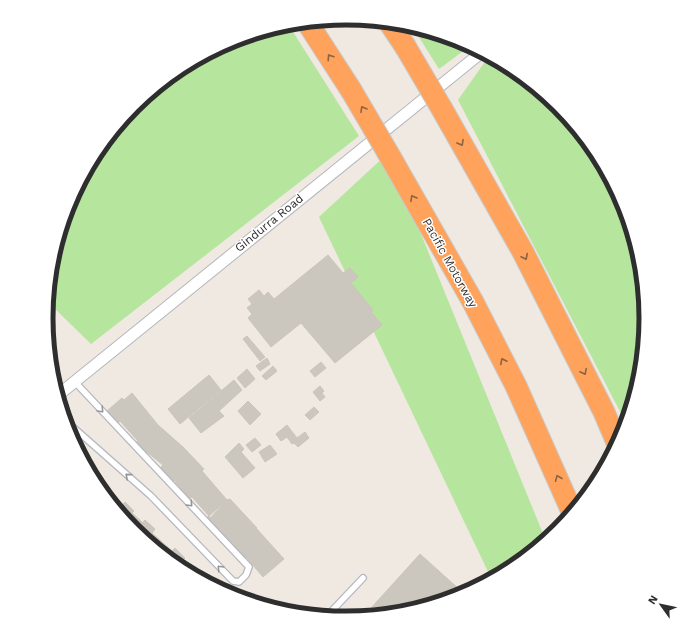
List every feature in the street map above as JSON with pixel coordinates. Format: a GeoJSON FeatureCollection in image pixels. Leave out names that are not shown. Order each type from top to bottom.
{"type":"FeatureCollection","features":[{"type":"Feature","properties":{"kind":"highway","name":"Pacific Motorway"},"geometry":{"type":"LineString","coordinates":[[310,28],[351,90],[473,302],[516,386],[570,508]]}},
{"type":"Feature","properties":{"kind":"highway"},"geometry":{"type":"LineString","coordinates":[[394,29],[442,109],[523,252],[604,412],[615,438]]}},
{"type":"Feature","properties":{"kind":"street","name":"Gindurra Road"},"geometry":{"type":"LineString","coordinates":[[63,392],[477,56]]}},
{"type":"Feature","properties":{"kind":"lane"},"geometry":{"type":"LineString","coordinates":[[74,381],[249,567],[246,575],[239,582],[236,583],[233,581],[151,496],[74,428]]}},
{"type":"Feature","properties":{"kind":"lane"},"geometry":{"type":"LineString","coordinates":[[331,611],[363,578]]}},
{"type":"Feature","properties":{"kind":"green space"},"geometry":{"type":"Polygon","coordinates":[[[292,31],[359,136],[91,344],[54,307],[54,299],[63,243],[75,206],[102,155],[139,111],[183,74],[234,47],[271,35],[292,31]]]}},
{"type":"Feature","properties":{"kind":"green space"},"geometry":{"type":"Polygon","coordinates":[[[417,34],[465,50],[439,69],[417,34]]]}},
{"type":"Feature","properties":{"kind":"green space"},"geometry":{"type":"Polygon","coordinates":[[[486,60],[493,64],[510,74],[554,111],[591,155],[610,189],[618,206],[630,243],[639,299],[640,318],[637,357],[630,394],[623,417],[458,100],[486,60]]]}},
{"type":"Feature","properties":{"kind":"green space"},"geometry":{"type":"Polygon","coordinates":[[[388,153],[544,536],[510,563],[490,575],[319,217],[388,153]]]}},
{"type":"Feature","properties":{"kind":"building"},"geometry":{"type":"Polygon","coordinates":[[[328,255],[343,273],[350,268],[358,277],[351,283],[373,310],[371,312],[382,325],[335,363],[301,323],[271,347],[248,318],[252,314],[247,308],[252,304],[248,299],[259,290],[264,296],[268,292],[274,299],[328,255]]]}},
{"type":"Feature","properties":{"kind":"building"},"geometry":{"type":"Polygon","coordinates":[[[247,336],[265,357],[260,361],[243,339],[247,336]]]}},
{"type":"Feature","properties":{"kind":"building"},"geometry":{"type":"Polygon","coordinates":[[[267,358],[270,364],[260,371],[256,366],[267,358]]]}},
{"type":"Feature","properties":{"kind":"building"},"geometry":{"type":"Polygon","coordinates":[[[321,362],[326,368],[315,377],[310,371],[321,362]]]}},
{"type":"Feature","properties":{"kind":"building"},"geometry":{"type":"Polygon","coordinates":[[[273,366],[277,371],[266,380],[262,376],[273,366]]]}},
{"type":"Feature","properties":{"kind":"building"},"geometry":{"type":"Polygon","coordinates":[[[247,369],[255,379],[245,388],[237,378],[247,369]]]}},
{"type":"Feature","properties":{"kind":"building"},"geometry":{"type":"Polygon","coordinates":[[[209,375],[221,390],[180,424],[168,409],[209,375]]]}},
{"type":"Feature","properties":{"kind":"building"},"geometry":{"type":"Polygon","coordinates":[[[234,380],[242,390],[219,411],[224,416],[201,433],[189,418],[234,380]]]}},
{"type":"Feature","properties":{"kind":"building"},"geometry":{"type":"Polygon","coordinates":[[[320,386],[324,391],[322,393],[325,397],[320,401],[313,392],[320,386]]]}},
{"type":"Feature","properties":{"kind":"building"},"geometry":{"type":"Polygon","coordinates":[[[132,393],[158,425],[138,441],[120,421],[118,423],[107,411],[122,398],[124,400],[132,393]]]}},
{"type":"Feature","properties":{"kind":"building"},"geometry":{"type":"Polygon","coordinates":[[[248,401],[261,414],[250,425],[238,411],[248,401]]]}},
{"type":"Feature","properties":{"kind":"building"},"geometry":{"type":"Polygon","coordinates":[[[314,407],[319,412],[310,420],[305,415],[314,407]]]}},
{"type":"Feature","properties":{"kind":"building"},"geometry":{"type":"Polygon","coordinates":[[[158,425],[183,447],[163,465],[147,452],[144,454],[135,443],[158,425]]]}},
{"type":"Feature","properties":{"kind":"building"},"geometry":{"type":"Polygon","coordinates":[[[287,425],[297,438],[305,432],[309,438],[298,447],[294,443],[292,444],[287,437],[281,441],[276,434],[287,425]]]}},
{"type":"Feature","properties":{"kind":"building"},"geometry":{"type":"Polygon","coordinates":[[[255,438],[261,445],[252,452],[246,445],[255,438]]]}},
{"type":"Feature","properties":{"kind":"building"},"geometry":{"type":"Polygon","coordinates":[[[239,443],[244,449],[241,452],[255,468],[243,478],[225,457],[239,443]]]}},
{"type":"Feature","properties":{"kind":"building"},"geometry":{"type":"Polygon","coordinates":[[[270,445],[277,454],[265,462],[259,452],[270,445]]]}},
{"type":"Feature","properties":{"kind":"building"},"geometry":{"type":"Polygon","coordinates":[[[183,447],[204,469],[182,490],[174,480],[171,482],[159,469],[183,447]]]}},
{"type":"Feature","properties":{"kind":"building"},"geometry":{"type":"Polygon","coordinates":[[[202,471],[227,500],[209,516],[192,497],[189,499],[181,490],[202,471]]]}},
{"type":"Feature","properties":{"kind":"building"},"geometry":{"type":"Polygon","coordinates":[[[112,495],[123,505],[122,506],[112,495]]]}},
{"type":"Feature","properties":{"kind":"building"},"geometry":{"type":"Polygon","coordinates":[[[230,499],[257,528],[235,548],[218,529],[216,531],[205,519],[209,516],[210,518],[227,500],[230,499]]]}},
{"type":"Feature","properties":{"kind":"building"},"geometry":{"type":"Polygon","coordinates":[[[125,502],[134,511],[132,513],[142,522],[139,526],[126,512],[121,506],[125,502]]]}},
{"type":"Feature","properties":{"kind":"building"},"geometry":{"type":"Polygon","coordinates":[[[145,520],[155,529],[152,533],[172,551],[170,553],[139,526],[145,520]]]}},
{"type":"Feature","properties":{"kind":"building"},"geometry":{"type":"Polygon","coordinates":[[[256,528],[284,559],[263,577],[246,557],[242,560],[233,549],[256,528]]]}},
{"type":"Feature","properties":{"kind":"building"},"geometry":{"type":"Polygon","coordinates":[[[175,548],[185,558],[182,561],[185,564],[183,563],[170,553],[175,548]]]}},
{"type":"Feature","properties":{"kind":"building"},"geometry":{"type":"Polygon","coordinates":[[[420,554],[460,590],[422,602],[369,611],[420,554]]]}}]}
